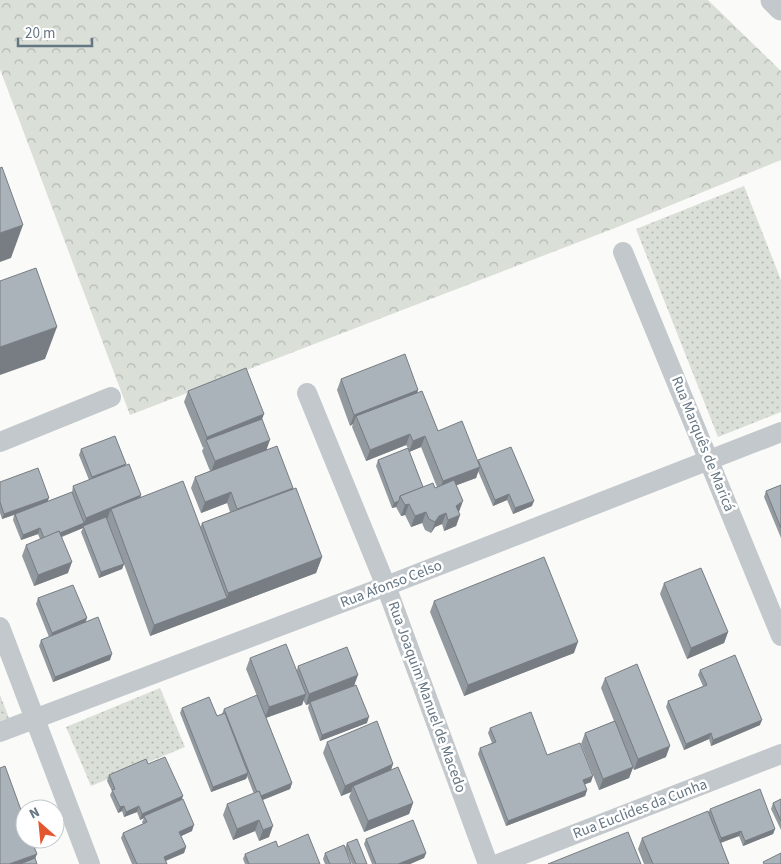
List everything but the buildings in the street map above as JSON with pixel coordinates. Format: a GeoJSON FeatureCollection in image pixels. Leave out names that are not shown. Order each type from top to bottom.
{"type":"FeatureCollection","features":[{"type":"Feature","properties":{"kind":"street"},"geometry":{"type":"LineString","coordinates":[[773,0],[781,8]]}},
{"type":"Feature","properties":{"kind":"street","name":"Rua Marquês de Maricá"},"geometry":{"type":"LineString","coordinates":[[623,252],[781,636]]}},
{"type":"Feature","properties":{"kind":"street","name":"Rua Joaquim Manuel de Macedo"},"geometry":{"type":"LineString","coordinates":[[307,393],[386,586],[488,864]]}},
{"type":"Feature","properties":{"kind":"street"},"geometry":{"type":"LineString","coordinates":[[0,442],[111,397]]}},
{"type":"Feature","properties":{"kind":"street","name":"Rua Afonso Celso"},"geometry":{"type":"LineString","coordinates":[[0,732],[386,586],[781,432]]}},
{"type":"Feature","properties":{"kind":"street"},"geometry":{"type":"LineString","coordinates":[[0,627],[90,864]]}},
{"type":"Feature","properties":{"kind":"street","name":"Rua Euclides da Cunha"},"geometry":{"type":"LineString","coordinates":[[498,864],[781,754]]}},
{"type":"Feature","properties":{"kind":"green space"},"geometry":{"type":"Polygon","coordinates":[[[0,0],[708,0],[781,71],[781,160],[615,228],[130,415],[0,69],[0,0]]]}},
{"type":"Feature","properties":{"kind":"green space"},"geometry":{"type":"Polygon","coordinates":[[[744,186],[781,280],[781,412],[718,437],[636,229],[744,186]]]}},
{"type":"Feature","properties":{"kind":"green space"},"geometry":{"type":"Polygon","coordinates":[[[160,688],[185,747],[91,786],[66,727],[160,688]]]}},
{"type":"Feature","properties":{"kind":"green space"},"geometry":{"type":"Polygon","coordinates":[[[0,695],[9,718],[0,721],[0,695]]]}}]}
